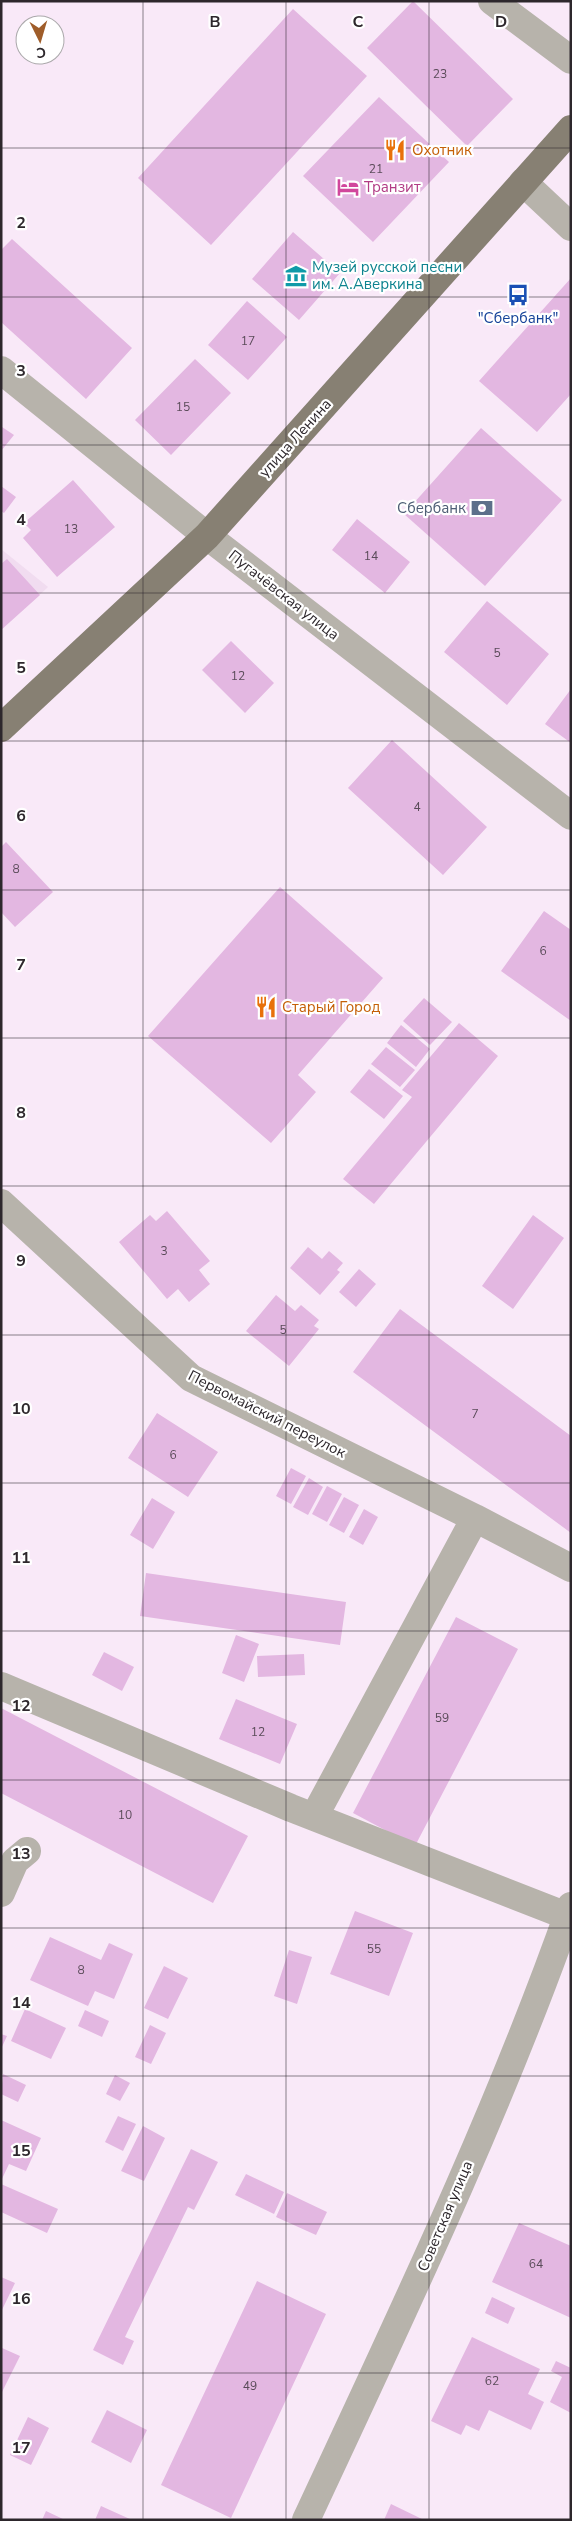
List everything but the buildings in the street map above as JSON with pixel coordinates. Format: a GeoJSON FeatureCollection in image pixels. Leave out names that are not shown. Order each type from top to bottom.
{"type":"FeatureCollection","features":[{"type":"Feature","properties":{"kind":"main road","name":"улица Ленина"},"geometry":{"type":"LineString","coordinates":[[1,728],[207,536],[571,129]]}},
{"type":"Feature","properties":{"kind":"street"},"geometry":{"type":"LineString","coordinates":[[492,1],[571,60]]}},
{"type":"Feature","properties":{"kind":"street"},"geometry":{"type":"LineString","coordinates":[[524,182],[571,227]]}},
{"type":"Feature","properties":{"kind":"street","name":"Пугачёвская улица"},"geometry":{"type":"LineString","coordinates":[[1,370],[207,536],[571,816]]}},
{"type":"Feature","properties":{"kind":"street","name":"Первомайский переулок"},"geometry":{"type":"LineString","coordinates":[[1,1203],[191,1378],[475,1518],[571,1568]]}},
{"type":"Feature","properties":{"kind":"street"},"geometry":{"type":"LineString","coordinates":[[314,1818],[475,1518]]}},
{"type":"Feature","properties":{"kind":"street"},"geometry":{"type":"LineString","coordinates":[[1,1686],[314,1818],[569,1911]]}},
{"type":"Feature","properties":{"kind":"street"},"geometry":{"type":"LineString","coordinates":[[1,1893],[15,1861],[27,1851]]}},
{"type":"Feature","properties":{"kind":"street","name":"Советская улица"},"geometry":{"type":"LineString","coordinates":[[306,2520],[418,2278],[498,2094],[569,1911]]}},
{"type":"Feature","properties":{"kind":"shaded area"},"geometry":{"type":"Polygon","coordinates":[[[1,549],[48,587],[1,630],[1,549]]]}},
{"type":"Feature","properties":{"kind":"place","name":"Охотник"},"geometry":{"type":"Point","coordinates":[395,150]}},
{"type":"Feature","properties":{"kind":"place","name":"Транзит"},"geometry":{"type":"Point","coordinates":[348,187]}},
{"type":"Feature","properties":{"kind":"place","name":"Музей русской песни им. А.Аверкина"},"geometry":{"type":"Point","coordinates":[296,276]}},
{"type":"Feature","properties":{"kind":"place","name":"\"Сбербанк\""},"geometry":{"type":"Point","coordinates":[518,295]}},
{"type":"Feature","properties":{"kind":"place","name":"Сбербанк"},"geometry":{"type":"Point","coordinates":[482,508]}},
{"type":"Feature","properties":{"kind":"place","name":"Старый Город"},"geometry":{"type":"Point","coordinates":[266,1007]}}]}
